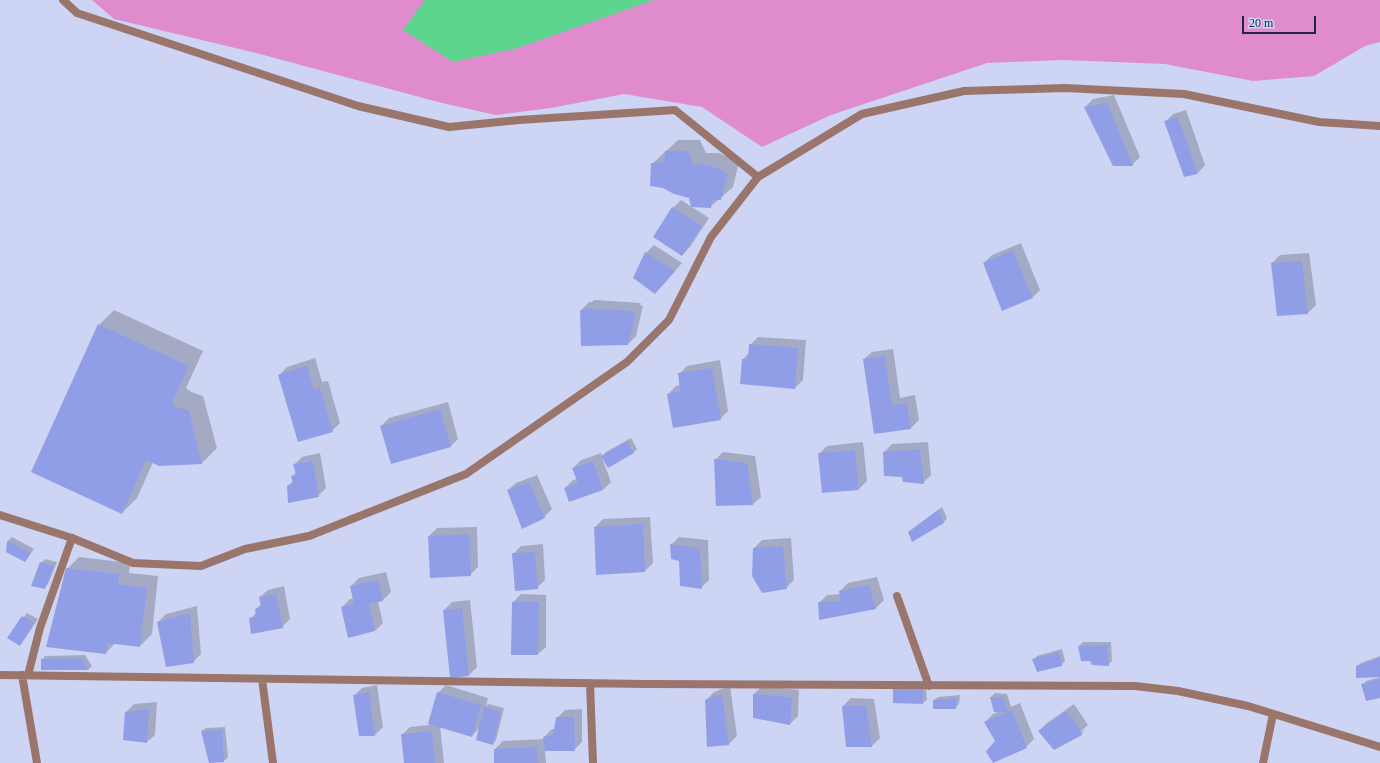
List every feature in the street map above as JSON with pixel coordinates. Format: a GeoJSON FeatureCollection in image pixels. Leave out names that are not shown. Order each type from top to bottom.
{"type":"FeatureCollection","features":[{"type":"Feature","properties":{"kind":"street"},"geometry":{"type":"LineString","coordinates":[[63,0],[77,13],[351,103],[448,126],[675,110],[758,177]]}},
{"type":"Feature","properties":{"kind":"street"},"geometry":{"type":"LineString","coordinates":[[0,515],[72,538],[133,563],[201,566],[245,549],[309,536],[466,474],[627,362],[669,320],[711,237],[758,177],[862,114],[964,91],[1065,88],[1184,94],[1319,122],[1380,126]]}},
{"type":"Feature","properties":{"kind":"street"},"geometry":{"type":"LineString","coordinates":[[37,763],[25,675],[72,538]]}},
{"type":"Feature","properties":{"kind":"street"},"geometry":{"type":"LineString","coordinates":[[897,596],[929,686]]}},
{"type":"Feature","properties":{"kind":"street"},"geometry":{"type":"LineString","coordinates":[[0,675],[590,683],[1136,686],[1178,691],[1248,706],[1380,747]]}},
{"type":"Feature","properties":{"kind":"street"},"geometry":{"type":"LineString","coordinates":[[262,679],[274,763]]}},
{"type":"Feature","properties":{"kind":"street"},"geometry":{"type":"LineString","coordinates":[[590,683],[593,763]]}},
{"type":"Feature","properties":{"kind":"street"},"geometry":{"type":"LineString","coordinates":[[1263,763],[1273,714]]}},
{"type":"Feature","properties":{"kind":"shaded area"},"geometry":{"type":"Polygon","coordinates":[[[92,0],[1380,0],[1380,42],[1365,46],[1314,76],[1253,81],[1165,64],[1063,60],[987,63],[831,115],[762,147],[702,107],[624,94],[551,108],[496,115],[442,103],[256,53],[114,19],[92,0]]]}},
{"type":"Feature","properties":{"kind":"shaded area"},"geometry":{"type":"Polygon","coordinates":[[[425,0],[654,0],[518,48],[453,62],[403,30],[425,0]]]}},
{"type":"Feature","properties":{"kind":"building"},"geometry":{"type":"Polygon","coordinates":[[[1107,103],[1133,166],[1113,166],[1084,107],[1107,103]]]}},
{"type":"Feature","properties":{"kind":"building"},"geometry":{"type":"Polygon","coordinates":[[[1178,117],[1198,174],[1184,177],[1164,121],[1178,117]]]}},
{"type":"Feature","properties":{"kind":"building"},"geometry":{"type":"Polygon","coordinates":[[[665,151],[688,151],[694,165],[707,164],[728,173],[721,200],[712,200],[711,208],[691,207],[689,198],[674,194],[663,188],[650,186],[651,163],[664,162],[665,151]]]}},
{"type":"Feature","properties":{"kind":"building"},"geometry":{"type":"Polygon","coordinates":[[[672,207],[702,226],[682,256],[653,237],[672,207]]]}},
{"type":"Feature","properties":{"kind":"building"},"geometry":{"type":"Polygon","coordinates":[[[1013,250],[1033,298],[1002,311],[983,263],[1013,250]]]}},
{"type":"Feature","properties":{"kind":"building"},"geometry":{"type":"Polygon","coordinates":[[[645,252],[675,271],[655,294],[633,278],[645,252]]]}},
{"type":"Feature","properties":{"kind":"building"},"geometry":{"type":"Polygon","coordinates":[[[1302,261],[1308,314],[1277,316],[1271,263],[1302,261]]]}},
{"type":"Feature","properties":{"kind":"building"},"geometry":{"type":"Polygon","coordinates":[[[585,308],[634,311],[633,313],[636,313],[628,345],[581,346],[580,310],[585,310],[585,308]]]}},
{"type":"Feature","properties":{"kind":"building"},"geometry":{"type":"Polygon","coordinates":[[[98,324],[189,366],[172,403],[176,407],[189,411],[202,464],[159,466],[146,460],[122,514],[31,472],[98,324]]]}},
{"type":"Feature","properties":{"kind":"building"},"geometry":{"type":"Polygon","coordinates":[[[749,344],[798,348],[795,389],[740,384],[742,359],[748,359],[749,344]]]}},
{"type":"Feature","properties":{"kind":"building"},"geometry":{"type":"Polygon","coordinates":[[[885,356],[892,405],[907,403],[911,429],[874,434],[863,359],[885,356]]]}},
{"type":"Feature","properties":{"kind":"building"},"geometry":{"type":"Polygon","coordinates":[[[307,366],[314,390],[320,388],[333,432],[298,442],[278,375],[307,366]]]}},
{"type":"Feature","properties":{"kind":"building"},"geometry":{"type":"Polygon","coordinates":[[[712,368],[721,420],[673,428],[667,394],[680,391],[678,373],[712,368]]]}},
{"type":"Feature","properties":{"kind":"building"},"geometry":{"type":"Polygon","coordinates":[[[440,409],[451,447],[391,464],[380,426],[440,409]]]}},
{"type":"Feature","properties":{"kind":"building"},"geometry":{"type":"Polygon","coordinates":[[[627,441],[634,453],[608,468],[601,456],[627,441]]]}},
{"type":"Feature","properties":{"kind":"building"},"geometry":{"type":"Polygon","coordinates":[[[920,449],[924,484],[903,482],[902,477],[884,476],[883,452],[920,449]]]}},
{"type":"Feature","properties":{"kind":"building"},"geometry":{"type":"Polygon","coordinates":[[[855,450],[859,490],[822,493],[818,453],[855,450]]]}},
{"type":"Feature","properties":{"kind":"building"},"geometry":{"type":"Polygon","coordinates":[[[714,459],[747,463],[753,505],[716,506],[714,459]]]}},
{"type":"Feature","properties":{"kind":"building"},"geometry":{"type":"Polygon","coordinates":[[[313,461],[319,497],[288,503],[287,486],[293,483],[291,476],[296,475],[293,464],[313,461]]]}},
{"type":"Feature","properties":{"kind":"building"},"geometry":{"type":"Polygon","coordinates":[[[593,461],[603,490],[569,502],[564,488],[578,483],[572,468],[593,461]]]}},
{"type":"Feature","properties":{"kind":"building"},"geometry":{"type":"Polygon","coordinates":[[[529,482],[545,518],[522,529],[507,490],[529,482]]]}},
{"type":"Feature","properties":{"kind":"building"},"geometry":{"type":"Polygon","coordinates":[[[938,510],[944,523],[912,542],[908,532],[938,510]]]}},
{"type":"Feature","properties":{"kind":"building"},"geometry":{"type":"Polygon","coordinates":[[[643,524],[645,572],[596,575],[594,527],[643,524]]]}},
{"type":"Feature","properties":{"kind":"building"},"geometry":{"type":"Polygon","coordinates":[[[469,534],[471,576],[430,578],[428,536],[469,534]]]}},
{"type":"Feature","properties":{"kind":"building"},"geometry":{"type":"Polygon","coordinates":[[[7,541],[31,553],[25,562],[6,552],[7,541]]]}},
{"type":"Feature","properties":{"kind":"building"},"geometry":{"type":"Polygon","coordinates":[[[670,544],[700,548],[702,589],[680,586],[679,561],[671,559],[670,544]]]}},
{"type":"Feature","properties":{"kind":"building"},"geometry":{"type":"Polygon","coordinates":[[[783,546],[787,589],[762,593],[752,576],[753,548],[783,546]]]}},
{"type":"Feature","properties":{"kind":"building"},"geometry":{"type":"Polygon","coordinates":[[[535,552],[538,589],[515,591],[512,553],[535,552]]]}},
{"type":"Feature","properties":{"kind":"building"},"geometry":{"type":"Polygon","coordinates":[[[40,562],[54,566],[45,589],[31,586],[40,562]]]}},
{"type":"Feature","properties":{"kind":"building"},"geometry":{"type":"Polygon","coordinates":[[[66,568],[119,574],[118,584],[147,588],[140,647],[107,643],[106,654],[46,647],[66,568]]]}},
{"type":"Feature","properties":{"kind":"building"},"geometry":{"type":"Polygon","coordinates":[[[378,580],[383,601],[369,604],[375,631],[348,638],[341,607],[354,604],[350,586],[378,580]]]}},
{"type":"Feature","properties":{"kind":"building"},"geometry":{"type":"Polygon","coordinates":[[[869,585],[876,609],[819,620],[818,602],[841,601],[839,591],[869,585]]]}},
{"type":"Feature","properties":{"kind":"building"},"geometry":{"type":"Polygon","coordinates":[[[276,594],[283,628],[251,634],[249,618],[256,617],[255,609],[261,607],[259,597],[276,594]]]}},
{"type":"Feature","properties":{"kind":"building"},"geometry":{"type":"Polygon","coordinates":[[[512,602],[539,602],[538,655],[511,655],[512,602]]]}},
{"type":"Feature","properties":{"kind":"building"},"geometry":{"type":"Polygon","coordinates":[[[462,608],[469,676],[450,678],[443,610],[462,608]]]}},
{"type":"Feature","properties":{"kind":"building"},"geometry":{"type":"Polygon","coordinates":[[[190,613],[194,663],[166,667],[157,622],[190,613]]]}},
{"type":"Feature","properties":{"kind":"building"},"geometry":{"type":"Polygon","coordinates":[[[22,616],[35,623],[20,646],[7,638],[22,616]]]}},
{"type":"Feature","properties":{"kind":"building"},"geometry":{"type":"Polygon","coordinates":[[[1107,645],[1109,666],[1092,665],[1090,661],[1081,661],[1078,646],[1107,645]]]}},
{"type":"Feature","properties":{"kind":"building"},"geometry":{"type":"Polygon","coordinates":[[[1059,652],[1062,666],[1037,672],[1032,659],[1059,652]]]}},
{"type":"Feature","properties":{"kind":"building"},"geometry":{"type":"Polygon","coordinates":[[[81,658],[89,670],[41,670],[41,659],[81,658]]]}},
{"type":"Feature","properties":{"kind":"building"},"geometry":{"type":"Polygon","coordinates":[[[1380,658],[1380,677],[1356,678],[1356,666],[1380,658]]]}},
{"type":"Feature","properties":{"kind":"building"},"geometry":{"type":"Polygon","coordinates":[[[1380,679],[1380,698],[1366,701],[1361,684],[1380,679]]]}},
{"type":"Feature","properties":{"kind":"building"},"geometry":{"type":"Polygon","coordinates":[[[923,687],[923,704],[893,703],[893,688],[923,687]]]}},
{"type":"Feature","properties":{"kind":"building"},"geometry":{"type":"Polygon","coordinates":[[[369,692],[375,736],[359,736],[353,695],[369,692]]]}},
{"type":"Feature","properties":{"kind":"building"},"geometry":{"type":"Polygon","coordinates":[[[437,692],[481,705],[472,737],[428,724],[437,692]]]}},
{"type":"Feature","properties":{"kind":"building"},"geometry":{"type":"Polygon","coordinates":[[[722,694],[729,745],[707,747],[705,700],[722,694]]]}},
{"type":"Feature","properties":{"kind":"building"},"geometry":{"type":"Polygon","coordinates":[[[753,694],[792,697],[790,725],[753,718],[753,694]]]}},
{"type":"Feature","properties":{"kind":"building"},"geometry":{"type":"Polygon","coordinates":[[[990,697],[1003,697],[1008,712],[994,712],[990,697]]]}},
{"type":"Feature","properties":{"kind":"building"},"geometry":{"type":"Polygon","coordinates":[[[957,698],[956,709],[933,709],[933,700],[957,698]]]}},
{"type":"Feature","properties":{"kind":"building"},"geometry":{"type":"Polygon","coordinates":[[[842,706],[866,706],[872,747],[846,747],[842,706]]]}},
{"type":"Feature","properties":{"kind":"building"},"geometry":{"type":"Polygon","coordinates":[[[484,707],[501,712],[493,745],[476,740],[484,707]]]}},
{"type":"Feature","properties":{"kind":"building"},"geometry":{"type":"Polygon","coordinates":[[[149,709],[147,743],[123,740],[125,712],[149,709]]]}},
{"type":"Feature","properties":{"kind":"building"},"geometry":{"type":"Polygon","coordinates":[[[1012,710],[1027,748],[993,763],[986,752],[995,741],[984,722],[1012,710]]]}},
{"type":"Feature","properties":{"kind":"building"},"geometry":{"type":"Polygon","coordinates":[[[1066,711],[1070,718],[1072,717],[1082,735],[1054,750],[1038,731],[1066,711]]]}},
{"type":"Feature","properties":{"kind":"building"},"geometry":{"type":"Polygon","coordinates":[[[556,717],[574,717],[575,751],[545,751],[543,737],[553,735],[556,717]]]}},
{"type":"Feature","properties":{"kind":"building"},"geometry":{"type":"Polygon","coordinates":[[[222,730],[224,762],[209,763],[201,731],[222,730]]]}},
{"type":"Feature","properties":{"kind":"building"},"geometry":{"type":"Polygon","coordinates":[[[432,731],[435,763],[404,763],[401,734],[432,731]]]}},
{"type":"Feature","properties":{"kind":"building"},"geometry":{"type":"Polygon","coordinates":[[[537,747],[538,763],[494,763],[494,749],[537,747]]]}}]}
